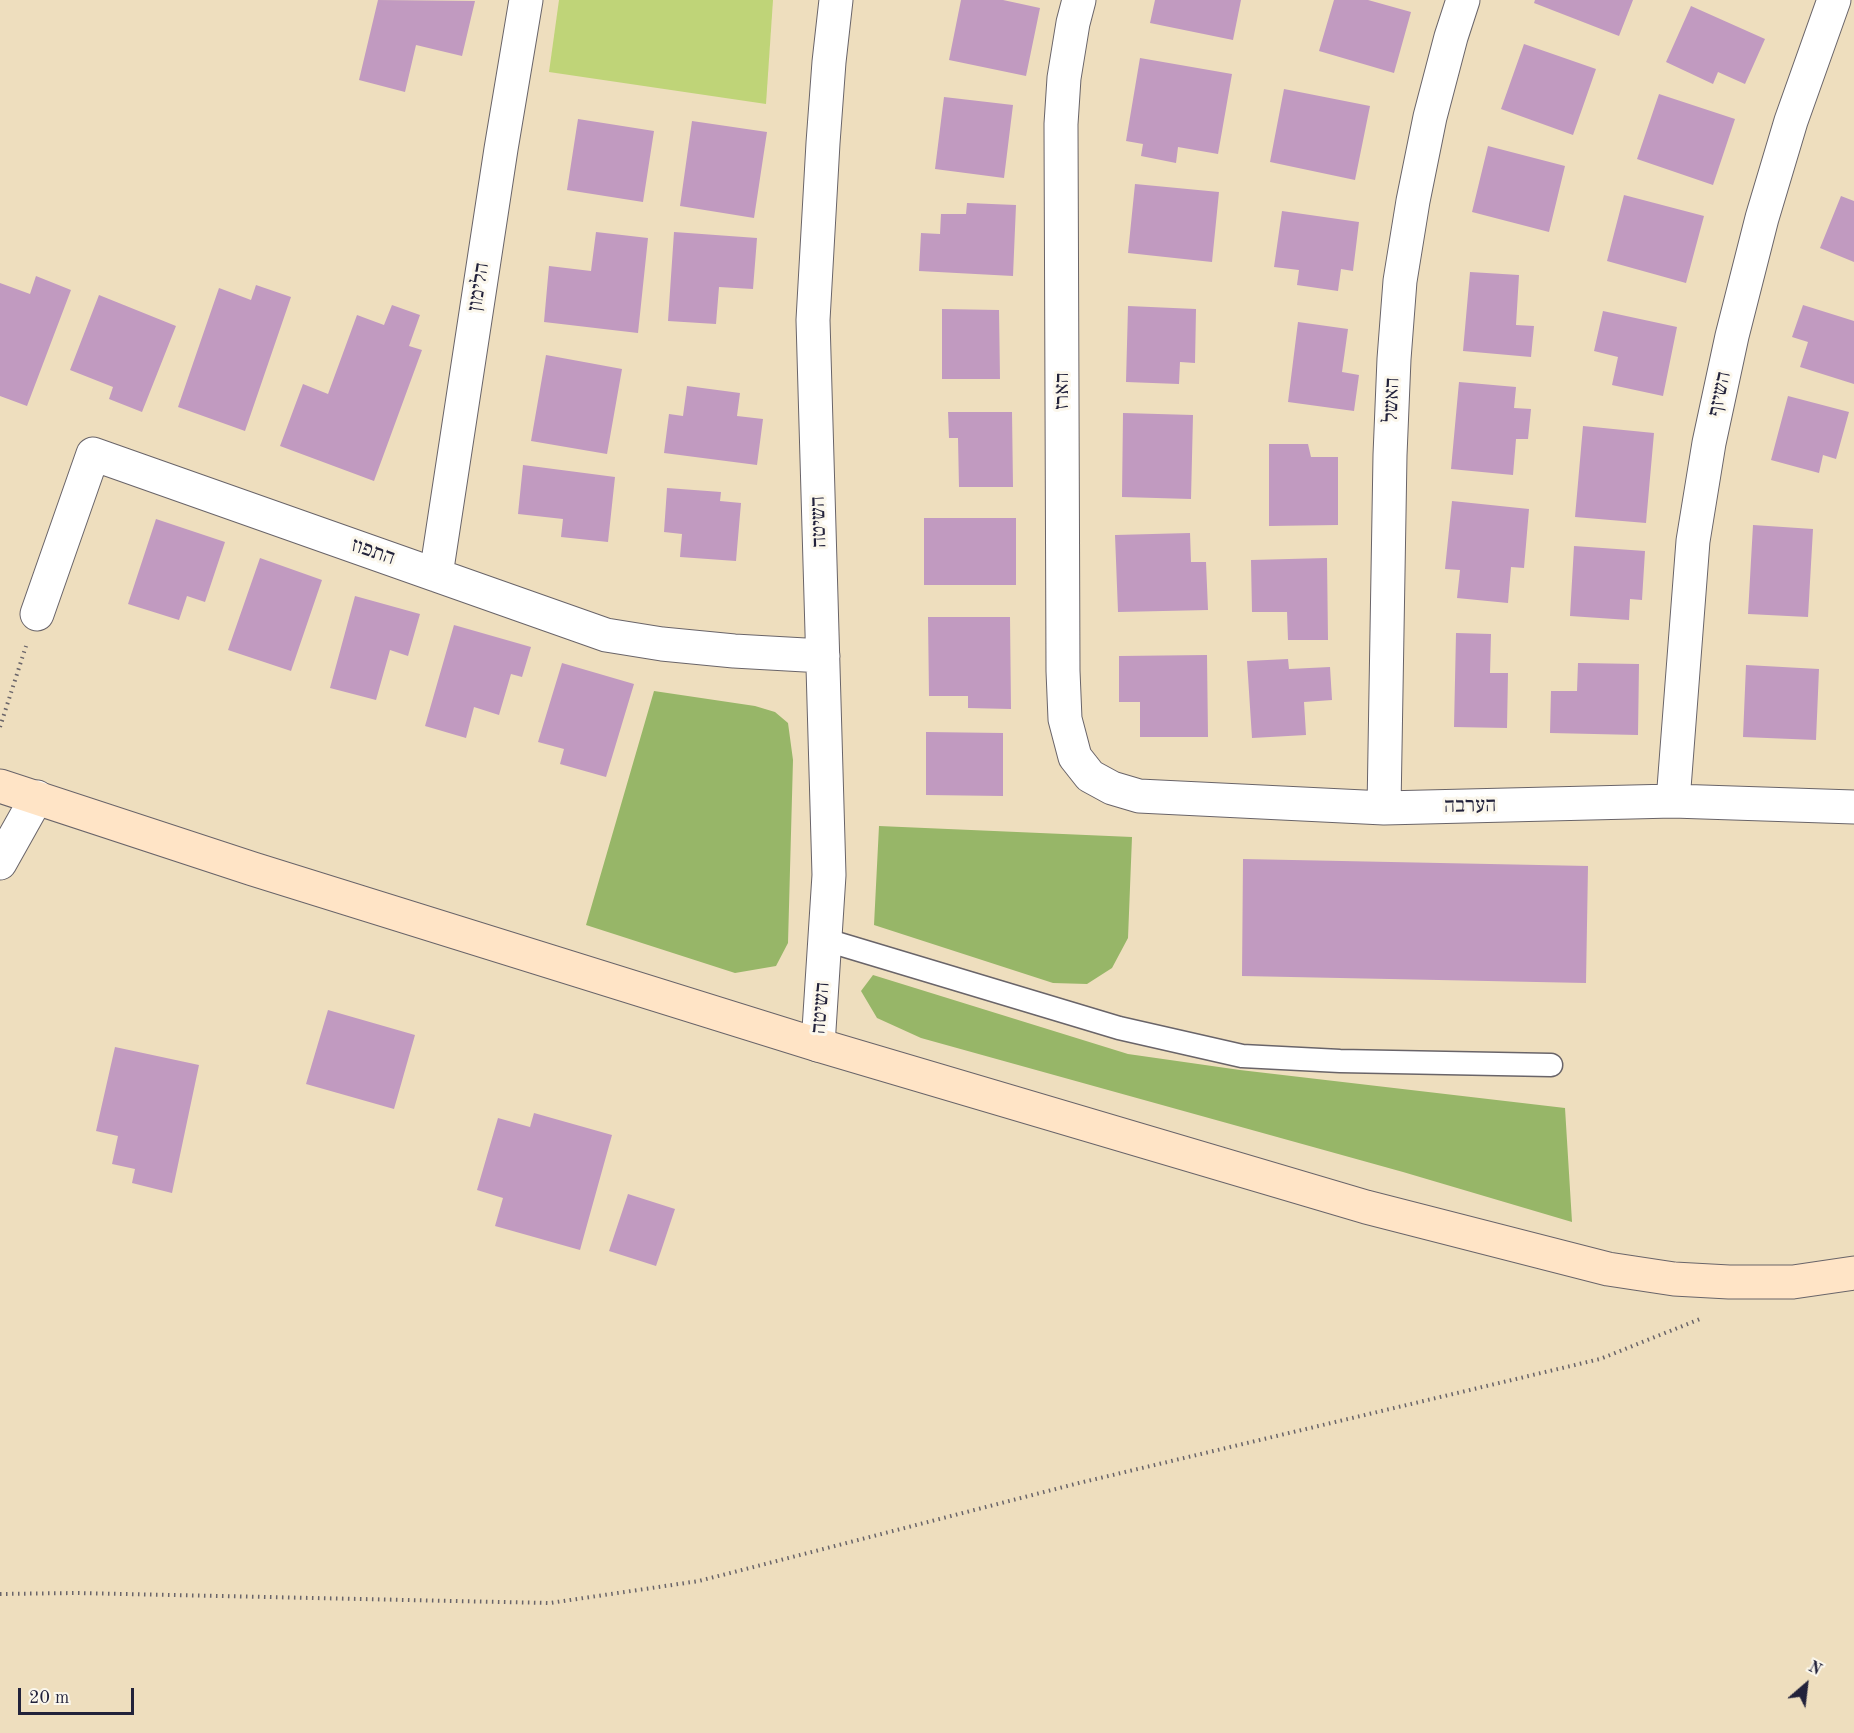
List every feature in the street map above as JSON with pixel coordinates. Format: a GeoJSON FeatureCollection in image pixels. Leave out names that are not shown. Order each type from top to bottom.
{"type":"FeatureCollection","features":[{"type":"Feature","properties":{"kind":"street","name":"הלימון"},"geometry":{"type":"LineString","coordinates":[[435,574],[526,0]]}},
{"type":"Feature","properties":{"kind":"street","name":"השיטה"},"geometry":{"type":"LineString","coordinates":[[818,1045],[829,875],[813,320],[829,62],[836,0]]}},
{"type":"Feature","properties":{"kind":"street","name":"הארז"},"geometry":{"type":"LineString","coordinates":[[1079,0],[1064,78],[1061,124],[1063,671],[1065,718],[1075,757],[1090,776]]}},
{"type":"Feature","properties":{"kind":"street","name":"האשל"},"geometry":{"type":"LineString","coordinates":[[1384,808],[1391,444],[1400,281],[1430,117],[1463,0]]}},
{"type":"Feature","properties":{"kind":"street"},"geometry":{"type":"LineString","coordinates":[[1836,0],[1854,8]]}},
{"type":"Feature","properties":{"kind":"street","name":"השיזף"},"geometry":{"type":"LineString","coordinates":[[1673,801],[1693,541],[1709,443],[1732,336],[1762,218],[1791,121],[1836,0]]}},
{"type":"Feature","properties":{"kind":"street","name":"התפוז"},"geometry":{"type":"LineString","coordinates":[[37,614],[93,454],[606,635],[713,649],[823,656]]}},
{"type":"Feature","properties":{"kind":"street","name":"הערבה"},"geometry":{"type":"LineString","coordinates":[[1090,776],[1112,788],[1139,796],[1384,808],[1673,801],[1854,807]]}},
{"type":"Feature","properties":{"kind":"street"},"geometry":{"type":"LineString","coordinates":[[0,786],[253,869],[818,1045],[1366,1207],[1608,1269],[1674,1279],[1793,1282],[1854,1273]]}},
{"type":"Feature","properties":{"kind":"street"},"geometry":{"type":"LineString","coordinates":[[0,863],[37,797]]}},
{"type":"Feature","properties":{"kind":"lane"},"geometry":{"type":"LineString","coordinates":[[826,940],[1119,1029],[1242,1056],[1340,1061],[1551,1065]]}},
{"type":"Feature","properties":{"kind":"path"},"geometry":{"type":"LineString","coordinates":[[0,727],[37,614]]}},
{"type":"Feature","properties":{"kind":"path"},"geometry":{"type":"LineString","coordinates":[[0,1594],[88,1593],[550,1603],[699,1581],[1090,1480],[1600,1359],[1707,1316]]}},
{"type":"Feature","properties":{"kind":"green space"},"geometry":{"type":"Polygon","coordinates":[[[559,0],[773,0],[766,104],[549,72],[559,0]]]}},
{"type":"Feature","properties":{"kind":"green space"},"geometry":{"type":"Polygon","coordinates":[[[654,691],[755,706],[775,712],[788,723],[793,760],[788,943],[776,966],[735,973],[586,925],[654,691]]]}},
{"type":"Feature","properties":{"kind":"green space"},"geometry":{"type":"Polygon","coordinates":[[[879,826],[1132,837],[1128,938],[1112,968],[1087,984],[1053,983],[874,925],[879,826]]]}},
{"type":"Feature","properties":{"kind":"green space"},"geometry":{"type":"Polygon","coordinates":[[[873,975],[1128,1054],[1240,1070],[1565,1108],[1572,1222],[1403,1172],[921,1038],[877,1018],[861,991],[873,975]]]}},
{"type":"Feature","properties":{"kind":"building"},"geometry":{"type":"Polygon","coordinates":[[[378,0],[475,1],[462,56],[416,45],[405,92],[359,80],[378,0]]]}},
{"type":"Feature","properties":{"kind":"building"},"geometry":{"type":"Polygon","coordinates":[[[961,0],[1003,0],[1040,8],[1026,76],[949,60],[961,0]]]}},
{"type":"Feature","properties":{"kind":"building"},"geometry":{"type":"Polygon","coordinates":[[[1155,0],[1241,0],[1233,40],[1150,23],[1155,0]]]}},
{"type":"Feature","properties":{"kind":"building"},"geometry":{"type":"Polygon","coordinates":[[[1334,0],[1368,0],[1411,12],[1394,73],[1319,51],[1334,0]]]}},
{"type":"Feature","properties":{"kind":"building"},"geometry":{"type":"Polygon","coordinates":[[[1535,0],[1633,0],[1619,36],[1534,3],[1535,0]]]}},
{"type":"Feature","properties":{"kind":"building"},"geometry":{"type":"Polygon","coordinates":[[[1691,6],[1765,39],[1745,84],[1718,72],[1713,84],[1666,62],[1691,6]]]}},
{"type":"Feature","properties":{"kind":"building"},"geometry":{"type":"Polygon","coordinates":[[[1524,44],[1596,69],[1573,135],[1501,109],[1524,44]]]}},
{"type":"Feature","properties":{"kind":"building"},"geometry":{"type":"Polygon","coordinates":[[[1140,58],[1232,74],[1218,154],[1178,147],[1176,163],[1141,156],[1143,144],[1126,141],[1140,58]]]}},
{"type":"Feature","properties":{"kind":"building"},"geometry":{"type":"Polygon","coordinates":[[[1284,89],[1370,106],[1355,180],[1270,162],[1284,89]]]}},
{"type":"Feature","properties":{"kind":"building"},"geometry":{"type":"Polygon","coordinates":[[[1659,94],[1735,119],[1713,185],[1637,159],[1659,94]]]}},
{"type":"Feature","properties":{"kind":"building"},"geometry":{"type":"Polygon","coordinates":[[[944,97],[1013,105],[1004,178],[935,169],[944,97]]]}},
{"type":"Feature","properties":{"kind":"building"},"geometry":{"type":"Polygon","coordinates":[[[578,119],[654,131],[643,202],[567,190],[578,119]]]}},
{"type":"Feature","properties":{"kind":"building"},"geometry":{"type":"Polygon","coordinates":[[[692,121],[767,132],[754,218],[680,206],[692,121]]]}},
{"type":"Feature","properties":{"kind":"building"},"geometry":{"type":"Polygon","coordinates":[[[1488,146],[1565,166],[1549,232],[1472,212],[1488,146]]]}},
{"type":"Feature","properties":{"kind":"building"},"geometry":{"type":"Polygon","coordinates":[[[1135,184],[1219,192],[1212,262],[1128,253],[1135,184]]]}},
{"type":"Feature","properties":{"kind":"building"},"geometry":{"type":"Polygon","coordinates":[[[1624,195],[1704,216],[1686,283],[1607,261],[1624,195]]]}},
{"type":"Feature","properties":{"kind":"building"},"geometry":{"type":"Polygon","coordinates":[[[1841,196],[1854,201],[1854,262],[1820,248],[1841,196]]]}},
{"type":"Feature","properties":{"kind":"building"},"geometry":{"type":"Polygon","coordinates":[[[967,203],[1016,205],[1013,276],[919,271],[921,233],[940,234],[941,214],[966,214],[967,203]]]}},
{"type":"Feature","properties":{"kind":"building"},"geometry":{"type":"Polygon","coordinates":[[[1282,211],[1359,222],[1353,271],[1341,269],[1338,291],[1297,285],[1299,270],[1274,267],[1282,211]]]}},
{"type":"Feature","properties":{"kind":"building"},"geometry":{"type":"Polygon","coordinates":[[[596,232],[648,238],[638,333],[544,322],[549,266],[591,271],[596,232]]]}},
{"type":"Feature","properties":{"kind":"building"},"geometry":{"type":"Polygon","coordinates":[[[674,232],[757,238],[753,289],[719,287],[716,324],[668,321],[674,232]]]}},
{"type":"Feature","properties":{"kind":"building"},"geometry":{"type":"Polygon","coordinates":[[[1470,272],[1519,275],[1516,325],[1534,326],[1531,357],[1463,351],[1470,272]]]}},
{"type":"Feature","properties":{"kind":"building"},"geometry":{"type":"Polygon","coordinates":[[[36,276],[71,290],[27,406],[0,396],[0,283],[30,294],[36,276]]]}},
{"type":"Feature","properties":{"kind":"building"},"geometry":{"type":"Polygon","coordinates":[[[256,285],[291,297],[245,431],[178,407],[219,288],[251,300],[256,285]]]}},
{"type":"Feature","properties":{"kind":"building"},"geometry":{"type":"Polygon","coordinates":[[[99,295],[176,326],[142,412],[109,399],[113,387],[70,370],[99,295]]]}},
{"type":"Feature","properties":{"kind":"building"},"geometry":{"type":"Polygon","coordinates":[[[392,305],[420,315],[409,346],[422,350],[374,481],[280,446],[303,384],[328,394],[357,315],[384,325],[392,305]]]}},
{"type":"Feature","properties":{"kind":"building"},"geometry":{"type":"Polygon","coordinates":[[[1803,305],[1854,321],[1854,384],[1800,367],[1808,342],[1792,337],[1803,305]]]}},
{"type":"Feature","properties":{"kind":"building"},"geometry":{"type":"Polygon","coordinates":[[[1128,306],[1196,309],[1195,363],[1180,362],[1179,384],[1126,382],[1128,306]]]}},
{"type":"Feature","properties":{"kind":"building"},"geometry":{"type":"Polygon","coordinates":[[[942,309],[999,310],[1000,379],[942,379],[942,309]]]}},
{"type":"Feature","properties":{"kind":"building"},"geometry":{"type":"Polygon","coordinates":[[[1603,311],[1677,327],[1663,396],[1612,385],[1618,357],[1594,351],[1603,311]]]}},
{"type":"Feature","properties":{"kind":"building"},"geometry":{"type":"Polygon","coordinates":[[[1298,322],[1348,329],[1342,372],[1359,375],[1354,411],[1288,402],[1298,322]]]}},
{"type":"Feature","properties":{"kind":"building"},"geometry":{"type":"Polygon","coordinates":[[[546,355],[622,369],[607,454],[531,441],[546,355]]]}},
{"type":"Feature","properties":{"kind":"building"},"geometry":{"type":"Polygon","coordinates":[[[1459,382],[1516,387],[1514,408],[1531,409],[1528,439],[1516,439],[1513,475],[1451,469],[1459,382]]]}},
{"type":"Feature","properties":{"kind":"building"},"geometry":{"type":"Polygon","coordinates":[[[687,386],[740,393],[737,416],[763,419],[757,465],[664,453],[669,414],[683,416],[687,386]]]}},
{"type":"Feature","properties":{"kind":"building"},"geometry":{"type":"Polygon","coordinates":[[[1788,396],[1849,412],[1836,459],[1823,455],[1819,473],[1771,460],[1788,396]]]}},
{"type":"Feature","properties":{"kind":"building"},"geometry":{"type":"Polygon","coordinates":[[[948,412],[1012,412],[1013,487],[959,487],[958,438],[949,438],[948,412]]]}},
{"type":"Feature","properties":{"kind":"building"},"geometry":{"type":"Polygon","coordinates":[[[1123,413],[1193,415],[1191,499],[1122,497],[1123,413]]]}},
{"type":"Feature","properties":{"kind":"building"},"geometry":{"type":"Polygon","coordinates":[[[1583,426],[1654,433],[1646,523],[1575,517],[1583,426]]]}},
{"type":"Feature","properties":{"kind":"building"},"geometry":{"type":"Polygon","coordinates":[[[1269,444],[1308,444],[1311,457],[1338,457],[1338,525],[1269,526],[1269,444]]]}},
{"type":"Feature","properties":{"kind":"building"},"geometry":{"type":"Polygon","coordinates":[[[523,465],[615,477],[608,542],[561,537],[563,519],[518,514],[523,465]]]}},
{"type":"Feature","properties":{"kind":"building"},"geometry":{"type":"Polygon","coordinates":[[[667,488],[721,492],[720,501],[741,503],[736,561],[680,557],[682,534],[664,532],[667,488]]]}},
{"type":"Feature","properties":{"kind":"building"},"geometry":{"type":"Polygon","coordinates":[[[1452,501],[1529,509],[1524,568],[1511,567],[1508,603],[1457,598],[1460,570],[1445,569],[1452,501]]]}},
{"type":"Feature","properties":{"kind":"building"},"geometry":{"type":"Polygon","coordinates":[[[924,518],[1016,518],[1016,585],[924,585],[924,518]]]}},
{"type":"Feature","properties":{"kind":"building"},"geometry":{"type":"Polygon","coordinates":[[[156,519],[225,542],[205,602],[187,596],[179,620],[128,604],[156,519]]]}},
{"type":"Feature","properties":{"kind":"building"},"geometry":{"type":"Polygon","coordinates":[[[1753,525],[1813,529],[1808,617],[1748,614],[1753,525]]]}},
{"type":"Feature","properties":{"kind":"building"},"geometry":{"type":"Polygon","coordinates":[[[1190,533],[1191,562],[1206,562],[1208,610],[1118,612],[1115,535],[1190,533]]]}},
{"type":"Feature","properties":{"kind":"building"},"geometry":{"type":"Polygon","coordinates":[[[1574,546],[1645,551],[1642,600],[1630,599],[1629,620],[1570,616],[1574,546]]]}},
{"type":"Feature","properties":{"kind":"building"},"geometry":{"type":"Polygon","coordinates":[[[260,558],[322,580],[291,671],[228,650],[260,558]]]}},
{"type":"Feature","properties":{"kind":"building"},"geometry":{"type":"Polygon","coordinates":[[[1327,558],[1328,640],[1288,640],[1287,612],[1252,612],[1251,560],[1327,558]]]}},
{"type":"Feature","properties":{"kind":"building"},"geometry":{"type":"Polygon","coordinates":[[[355,596],[420,614],[408,656],[390,650],[376,700],[330,688],[355,596]]]}},
{"type":"Feature","properties":{"kind":"building"},"geometry":{"type":"Polygon","coordinates":[[[928,617],[1010,617],[1011,709],[968,708],[968,696],[929,696],[928,617]]]}},
{"type":"Feature","properties":{"kind":"building"},"geometry":{"type":"Polygon","coordinates":[[[454,625],[531,647],[522,677],[511,674],[499,715],[474,707],[466,738],[425,726],[454,625]]]}},
{"type":"Feature","properties":{"kind":"building"},"geometry":{"type":"Polygon","coordinates":[[[1456,633],[1491,634],[1490,673],[1508,673],[1507,728],[1454,727],[1456,633]]]}},
{"type":"Feature","properties":{"kind":"building"},"geometry":{"type":"Polygon","coordinates":[[[1207,655],[1208,737],[1140,737],[1140,702],[1119,702],[1119,656],[1207,655]]]}},
{"type":"Feature","properties":{"kind":"building"},"geometry":{"type":"Polygon","coordinates":[[[1288,659],[1289,669],[1330,667],[1332,700],[1304,702],[1306,735],[1252,738],[1247,661],[1288,659]]]}},
{"type":"Feature","properties":{"kind":"building"},"geometry":{"type":"Polygon","coordinates":[[[562,663],[634,684],[606,777],[560,764],[564,749],[538,742],[562,663]]]}},
{"type":"Feature","properties":{"kind":"building"},"geometry":{"type":"Polygon","coordinates":[[[1578,663],[1639,664],[1638,735],[1550,733],[1551,691],[1577,691],[1578,663]]]}},
{"type":"Feature","properties":{"kind":"building"},"geometry":{"type":"Polygon","coordinates":[[[1746,665],[1819,669],[1816,740],[1743,737],[1746,665]]]}},
{"type":"Feature","properties":{"kind":"building"},"geometry":{"type":"Polygon","coordinates":[[[926,732],[1003,733],[1003,796],[926,795],[926,732]]]}},
{"type":"Feature","properties":{"kind":"building"},"geometry":{"type":"Polygon","coordinates":[[[1243,859],[1588,866],[1586,983],[1242,976],[1243,859]]]}},
{"type":"Feature","properties":{"kind":"building"},"geometry":{"type":"Polygon","coordinates":[[[328,1010],[415,1035],[394,1109],[306,1084],[328,1010]]]}},
{"type":"Feature","properties":{"kind":"building"},"geometry":{"type":"Polygon","coordinates":[[[115,1047],[199,1065],[172,1193],[132,1183],[135,1169],[112,1164],[118,1136],[96,1131],[115,1047]]]}},
{"type":"Feature","properties":{"kind":"building"},"geometry":{"type":"Polygon","coordinates":[[[534,1113],[612,1135],[580,1250],[495,1226],[503,1198],[477,1190],[498,1118],[530,1127],[534,1113]]]}},
{"type":"Feature","properties":{"kind":"building"},"geometry":{"type":"Polygon","coordinates":[[[628,1194],[675,1209],[656,1266],[609,1251],[628,1194]]]}}]}
